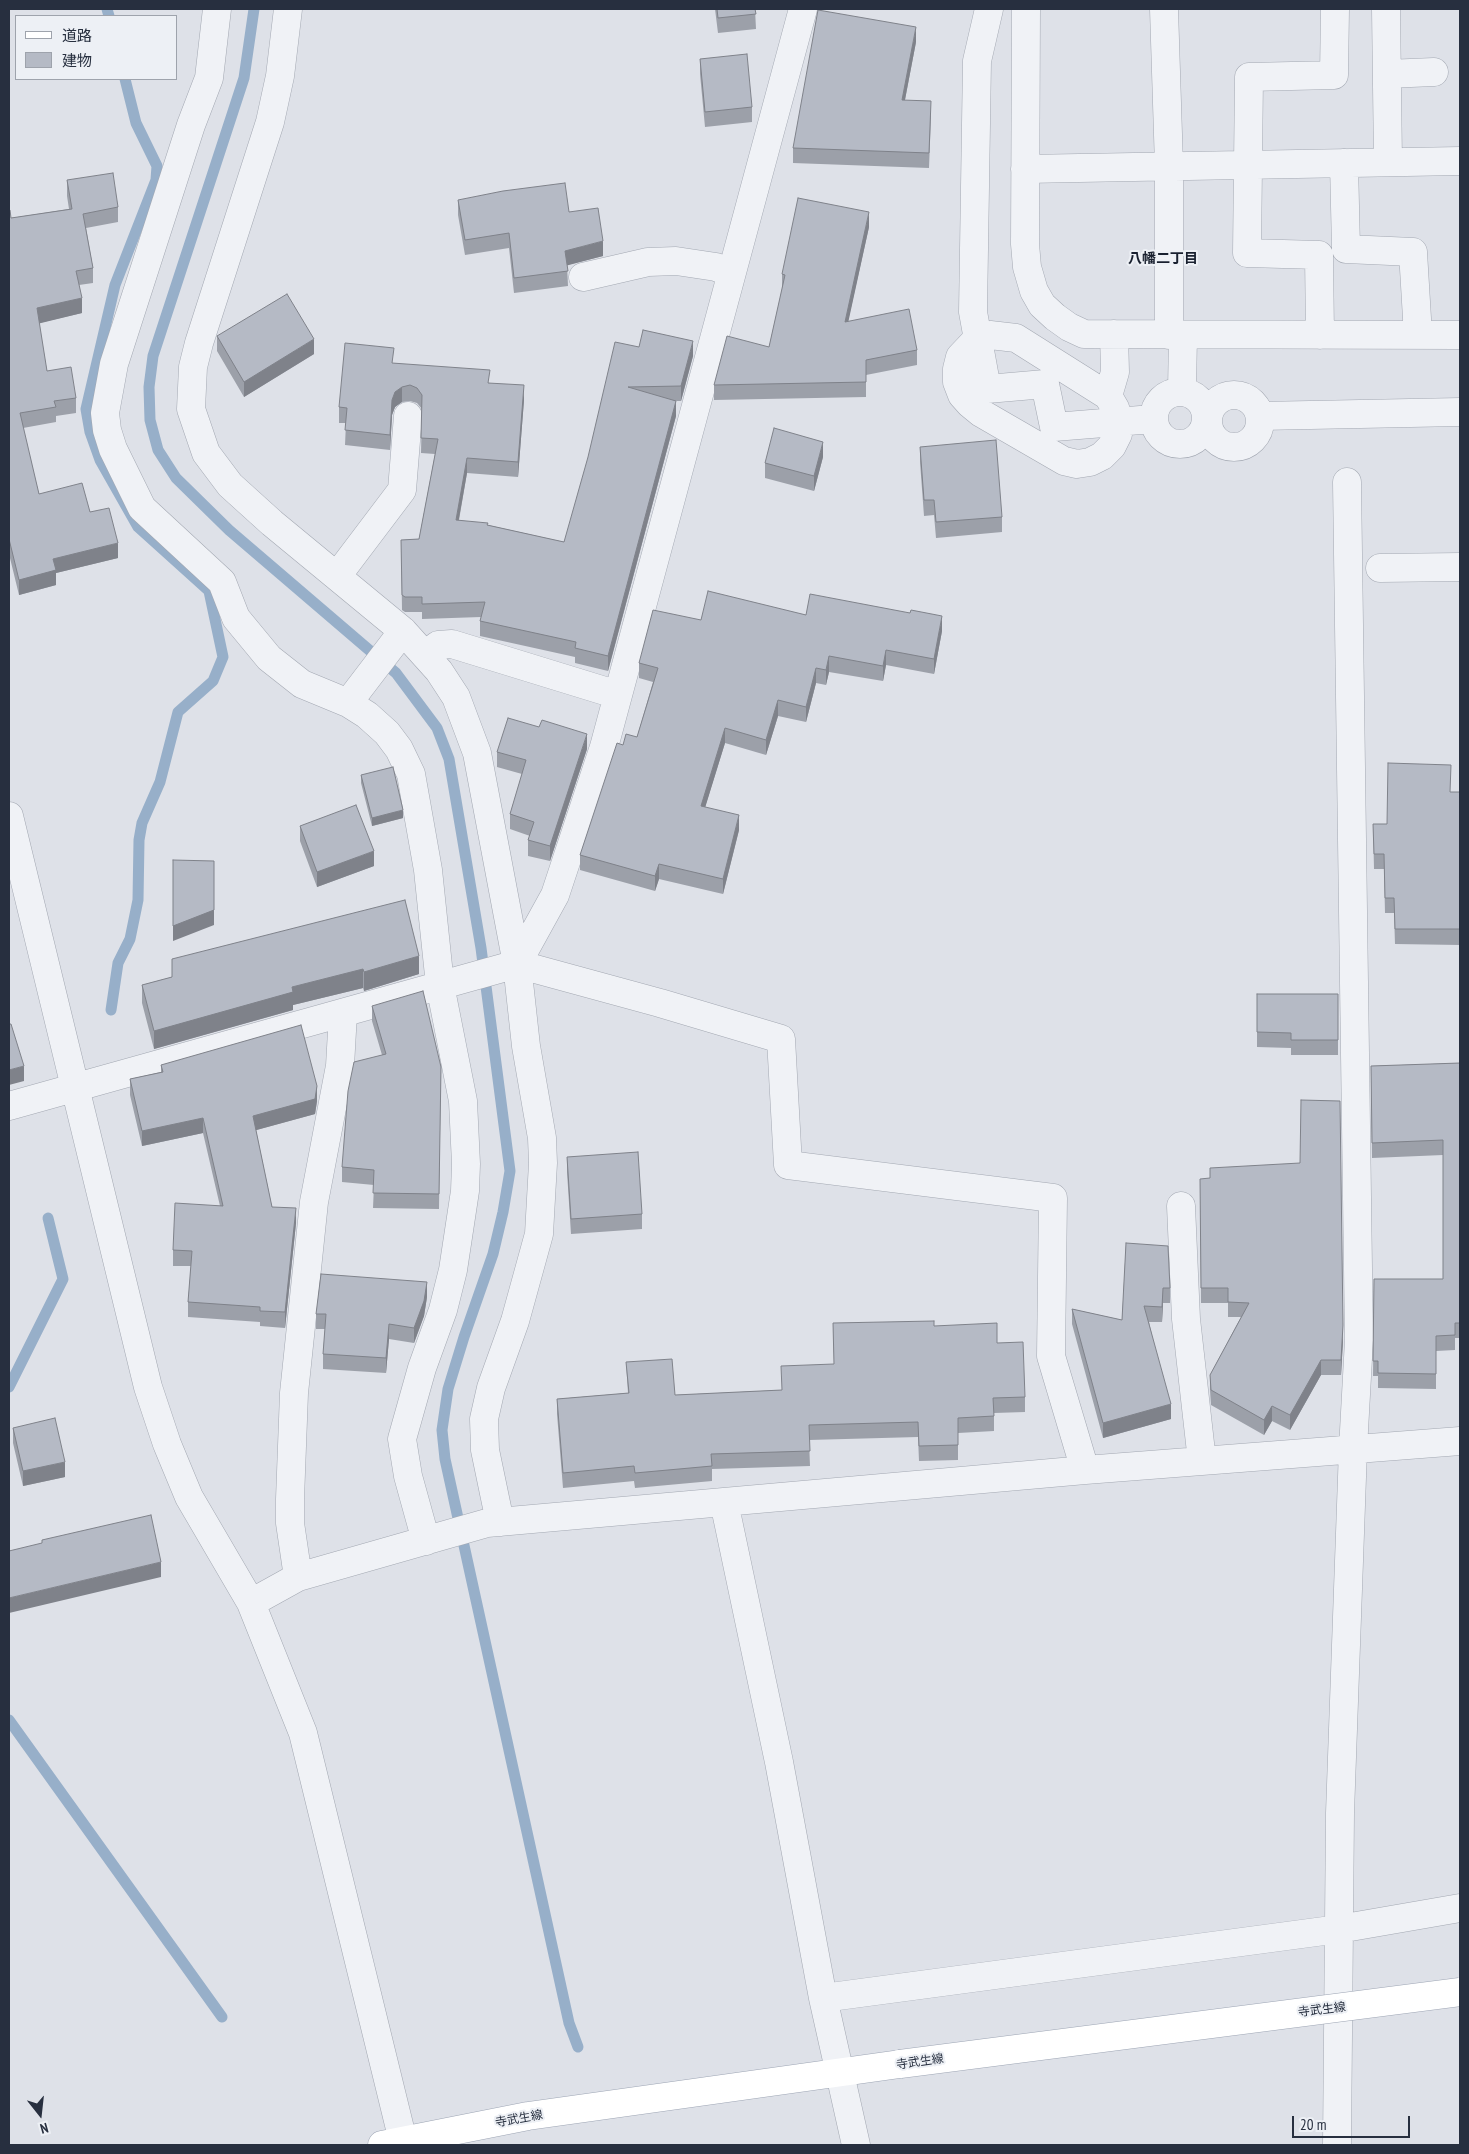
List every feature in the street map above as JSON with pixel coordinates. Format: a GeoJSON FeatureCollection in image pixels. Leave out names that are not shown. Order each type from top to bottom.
{"type":"FeatureCollection","features":[{"type":"Feature","properties":{"kind":"main road","name":"寺武生線"},"geometry":{"type":"LineString","coordinates":[[397,2144],[528,2116],[900,2064],[1460,1992]]}},
{"type":"Feature","properties":{"kind":"street"},"geometry":{"type":"LineString","coordinates":[[217,9],[209,78],[191,125],[114,364],[105,413],[107,430],[113,449],[142,508],[222,582],[236,618],[269,658],[302,684],[354,695],[367,715],[388,734],[399,749],[411,774],[449,982],[466,1164],[465,1191],[453,1270],[443,1310],[422,1368],[402,1439],[408,1476],[431,1540]]}},
{"type":"Feature","properties":{"kind":"street"},"geometry":{"type":"LineString","coordinates":[[288,9],[280,76],[272,113],[198,343],[193,367],[191,409],[197,433],[215,468],[250,504],[337,576],[399,636],[425,655],[448,682],[456,697],[477,753],[542,1138],[542,1195],[539,1234],[531,1266],[491,1388],[484,1419],[485,1450],[494,1522]]}},
{"type":"Feature","properties":{"kind":"street"},"geometry":{"type":"LineString","coordinates":[[513,965],[555,895],[618,694],[803,9]]}},
{"type":"Feature","properties":{"kind":"street"},"geometry":{"type":"LineString","coordinates":[[989,9],[977,61],[973,312],[987,389],[1045,384],[1054,427],[1113,408]]}},
{"type":"Feature","properties":{"kind":"street"},"geometry":{"type":"LineString","coordinates":[[993,9],[1026,12],[1025,244],[1027,267],[1034,291],[1042,305],[1068,327],[1084,334],[1460,334]]}},
{"type":"Feature","properties":{"kind":"street"},"geometry":{"type":"LineString","coordinates":[[1164,9],[1176,335],[1182,391]]}},
{"type":"Feature","properties":{"kind":"street"},"geometry":{"type":"LineString","coordinates":[[1320,334],[1319,255],[1247,253],[1249,77],[1334,74],[1335,9]]}},
{"type":"Feature","properties":{"kind":"street"},"geometry":{"type":"LineString","coordinates":[[1386,9],[1388,162]]}},
{"type":"Feature","properties":{"kind":"street"},"geometry":{"type":"LineString","coordinates":[[1387,74],[1434,72]]}},
{"type":"Feature","properties":{"kind":"street"},"geometry":{"type":"LineString","coordinates":[[1025,169],[1460,161]]}},
{"type":"Feature","properties":{"kind":"street"},"geometry":{"type":"LineString","coordinates":[[1344,163],[1346,250],[1413,252],[1418,334]]}},
{"type":"Feature","properties":{"kind":"street"},"geometry":{"type":"LineString","coordinates":[[583,277],[648,262],[676,261],[716,267],[731,273]]}},
{"type":"Feature","properties":{"kind":"street"},"geometry":{"type":"LineString","coordinates":[[1114,334],[1115,372],[1113,408],[1118,434],[1112,446],[1102,456],[1090,462],[1077,464],[1064,461],[981,413],[962,395],[957,382],[960,357],[978,338],[990,335],[1016,338],[1113,408],[1153,418]]}},
{"type":"Feature","properties":{"kind":"street"},"geometry":{"type":"LineString","coordinates":[[1153,418],[1159,402],[1165,396],[1182,391],[1197,397],[1203,404],[1208,421],[1212,436],[1226,446],[1243,446],[1256,436],[1260,428],[1260,416],[1254,403],[1247,398],[1229,395],[1214,404],[1209,412],[1208,421],[1200,437],[1184,445],[1166,441],[1160,435],[1153,418]]}},
{"type":"Feature","properties":{"kind":"street"},"geometry":{"type":"LineString","coordinates":[[1260,416],[1460,412]]}},
{"type":"Feature","properties":{"kind":"street"},"geometry":{"type":"LineString","coordinates":[[337,576],[402,490],[408,416]]}},
{"type":"Feature","properties":{"kind":"street"},"geometry":{"type":"LineString","coordinates":[[1338,2145],[1340,1813],[1353,1450],[1360,1340],[1346,482]]}},
{"type":"Feature","properties":{"kind":"street"},"geometry":{"type":"LineString","coordinates":[[1380,568],[1460,567]]}},
{"type":"Feature","properties":{"kind":"street"},"geometry":{"type":"LineString","coordinates":[[354,695],[399,636]]}},
{"type":"Feature","properties":{"kind":"street"},"geometry":{"type":"LineString","coordinates":[[425,655],[438,645],[452,644],[618,694]]}},
{"type":"Feature","properties":{"kind":"street"},"geometry":{"type":"LineString","coordinates":[[9,816],[148,1387],[167,1444],[189,1497],[251,1603],[303,1733],[397,2144]]}},
{"type":"Feature","properties":{"kind":"street"},"geometry":{"type":"LineString","coordinates":[[9,1106],[513,965],[660,1002],[781,1039],[788,1165],[1053,1198],[1051,1356],[1085,1470]]}},
{"type":"Feature","properties":{"kind":"street"},"geometry":{"type":"LineString","coordinates":[[298,1578],[290,1523],[294,1394],[314,1202],[340,1066],[343,1012]]}},
{"type":"Feature","properties":{"kind":"street"},"geometry":{"type":"LineString","coordinates":[[1181,1206],[1186,1319],[1202,1460]]}},
{"type":"Feature","properties":{"kind":"street"},"geometry":{"type":"LineString","coordinates":[[251,1603],[298,1578],[494,1522],[1202,1460],[1460,1441]]}},
{"type":"Feature","properties":{"kind":"street"},"geometry":{"type":"LineString","coordinates":[[724,1502],[779,1762],[823,1998],[856,2145]]}},
{"type":"Feature","properties":{"kind":"street"},"geometry":{"type":"LineString","coordinates":[[823,1998],[1339,1928],[1460,1908]]}},
{"type":"Feature","properties":{"kind":"building"},"geometry":{"type":"Polygon","coordinates":[[[717,9],[755,9],[756,14],[718,18],[717,9]]]}},
{"type":"Feature","properties":{"kind":"building"},"geometry":{"type":"Polygon","coordinates":[[[818,10],[916,27],[902,100],[931,101],[929,153],[793,148],[818,10]]]}},
{"type":"Feature","properties":{"kind":"building"},"geometry":{"type":"Polygon","coordinates":[[[747,54],[752,107],[705,112],[700,59],[747,54]]]}},
{"type":"Feature","properties":{"kind":"building"},"geometry":{"type":"Polygon","coordinates":[[[113,173],[118,207],[83,214],[93,268],[76,271],[82,298],[37,308],[47,371],[71,367],[76,398],[54,401],[56,407],[20,413],[39,494],[82,483],[90,512],[109,508],[118,543],[53,559],[56,570],[19,580],[9,539],[9,210],[11,218],[72,209],[67,180],[113,173]]]}},
{"type":"Feature","properties":{"kind":"building"},"geometry":{"type":"Polygon","coordinates":[[[565,183],[569,212],[598,208],[603,241],[565,251],[568,271],[514,278],[509,233],[465,240],[458,200],[503,191],[565,183]]]}},
{"type":"Feature","properties":{"kind":"building"},"geometry":{"type":"Polygon","coordinates":[[[798,198],[869,212],[845,322],[909,309],[917,350],[866,360],[866,382],[714,385],[727,336],[769,347],[785,275],[782,274],[798,198]]]}},
{"type":"Feature","properties":{"kind":"building"},"geometry":{"type":"Polygon","coordinates":[[[287,294],[314,339],[244,382],[217,336],[287,294]]]}},
{"type":"Feature","properties":{"kind":"building"},"geometry":{"type":"Polygon","coordinates":[[[643,330],[693,341],[681,386],[628,387],[676,401],[608,656],[575,648],[576,642],[480,621],[485,602],[422,604],[422,597],[405,597],[402,595],[401,540],[419,539],[438,439],[421,438],[422,395],[417,388],[410,385],[402,387],[395,392],[392,400],[390,435],[345,430],[347,408],[339,407],[345,343],[394,348],[392,363],[490,370],[488,383],[524,385],[518,462],[467,458],[456,520],[488,523],[487,525],[564,542],[588,457],[615,342],[639,347],[643,330]]]}},
{"type":"Feature","properties":{"kind":"building"},"geometry":{"type":"Polygon","coordinates":[[[774,428],[823,442],[814,476],[765,463],[774,428]]]}},
{"type":"Feature","properties":{"kind":"building"},"geometry":{"type":"Polygon","coordinates":[[[996,440],[1002,517],[936,522],[934,500],[924,500],[920,447],[996,440]]]}},
{"type":"Feature","properties":{"kind":"building"},"geometry":{"type":"Polygon","coordinates":[[[708,591],[806,615],[810,594],[910,613],[911,610],[942,616],[934,659],[886,650],[883,666],[829,656],[826,670],[816,668],[806,707],[778,700],[766,740],[725,728],[701,806],[739,815],[723,879],[659,864],[655,876],[580,855],[617,743],[623,745],[626,734],[637,737],[658,668],[639,663],[653,610],[701,620],[708,591]]]}},
{"type":"Feature","properties":{"kind":"building"},"geometry":{"type":"Polygon","coordinates":[[[508,718],[539,727],[542,720],[587,734],[550,846],[528,840],[534,822],[510,814],[526,760],[497,752],[508,718]]]}},
{"type":"Feature","properties":{"kind":"building"},"geometry":{"type":"Polygon","coordinates":[[[1388,763],[1451,765],[1450,792],[1460,792],[1460,929],[1395,929],[1394,898],[1385,898],[1384,854],[1374,854],[1373,824],[1387,824],[1388,763]]]}},
{"type":"Feature","properties":{"kind":"building"},"geometry":{"type":"Polygon","coordinates":[[[393,767],[403,810],[372,818],[361,775],[393,767]]]}},
{"type":"Feature","properties":{"kind":"building"},"geometry":{"type":"Polygon","coordinates":[[[356,805],[374,851],[317,872],[300,826],[356,805]]]}},
{"type":"Feature","properties":{"kind":"building"},"geometry":{"type":"Polygon","coordinates":[[[173,860],[214,861],[214,910],[173,926],[173,860]]]}},
{"type":"Feature","properties":{"kind":"building"},"geometry":{"type":"Polygon","coordinates":[[[405,900],[419,956],[364,972],[363,969],[292,987],[293,992],[154,1031],[142,985],[172,977],[172,959],[405,900]]]}},
{"type":"Feature","properties":{"kind":"building"},"geometry":{"type":"Polygon","coordinates":[[[423,991],[441,1067],[439,1194],[373,1193],[374,1170],[342,1167],[348,1091],[354,1062],[386,1054],[372,1006],[423,991]]]}},
{"type":"Feature","properties":{"kind":"building"},"geometry":{"type":"Polygon","coordinates":[[[1257,994],[1338,994],[1338,1040],[1291,1040],[1291,1033],[1257,1032],[1257,994]]]}},
{"type":"Feature","properties":{"kind":"building"},"geometry":{"type":"Polygon","coordinates":[[[9,1024],[11,1024],[24,1066],[9,1070],[9,1024]]]}},
{"type":"Feature","properties":{"kind":"building"},"geometry":{"type":"Polygon","coordinates":[[[301,1025],[317,1086],[315,1099],[253,1116],[272,1207],[296,1208],[285,1312],[260,1311],[260,1307],[188,1302],[192,1251],[173,1250],[175,1203],[223,1206],[203,1118],[142,1131],[130,1079],[163,1072],[161,1065],[301,1025]]]}},
{"type":"Feature","properties":{"kind":"building"},"geometry":{"type":"Polygon","coordinates":[[[1460,1063],[1460,1323],[1455,1323],[1455,1335],[1436,1336],[1436,1374],[1378,1373],[1378,1361],[1373,1361],[1374,1279],[1443,1279],[1443,1140],[1372,1143],[1371,1066],[1460,1063]]]}},
{"type":"Feature","properties":{"kind":"building"},"geometry":{"type":"Polygon","coordinates":[[[1301,1100],[1340,1101],[1343,1325],[1341,1360],[1321,1360],[1290,1415],[1272,1406],[1264,1420],[1211,1390],[1210,1375],[1249,1303],[1228,1302],[1228,1288],[1201,1288],[1200,1179],[1210,1178],[1210,1168],[1300,1163],[1301,1100]]]}},
{"type":"Feature","properties":{"kind":"building"},"geometry":{"type":"Polygon","coordinates":[[[638,1152],[642,1214],[571,1219],[567,1157],[638,1152]]]}},
{"type":"Feature","properties":{"kind":"building"},"geometry":{"type":"Polygon","coordinates":[[[1126,1243],[1168,1246],[1170,1288],[1163,1288],[1162,1307],[1144,1306],[1171,1404],[1103,1423],[1072,1309],[1122,1320],[1126,1243]]]}},
{"type":"Feature","properties":{"kind":"building"},"geometry":{"type":"Polygon","coordinates":[[[321,1274],[427,1282],[424,1301],[414,1328],[389,1324],[386,1358],[323,1354],[326,1314],[316,1314],[321,1274]]]}},
{"type":"Feature","properties":{"kind":"building"},"geometry":{"type":"Polygon","coordinates":[[[934,1321],[934,1326],[997,1323],[997,1343],[1023,1342],[1025,1397],[993,1398],[994,1416],[958,1418],[958,1445],[919,1446],[918,1422],[809,1425],[810,1451],[711,1454],[712,1466],[635,1473],[634,1466],[563,1473],[557,1399],[629,1393],[626,1362],[672,1359],[675,1395],[782,1390],[781,1366],[834,1364],[833,1323],[934,1321]]]}},
{"type":"Feature","properties":{"kind":"building"},"geometry":{"type":"Polygon","coordinates":[[[55,1418],[65,1462],[23,1471],[13,1428],[55,1418]]]}},
{"type":"Feature","properties":{"kind":"building"},"geometry":{"type":"Polygon","coordinates":[[[151,1515],[161,1562],[9,1598],[9,1551],[42,1543],[42,1540],[151,1515]]]}},
{"type":"Feature","properties":{"kind":"waterway"},"geometry":{"type":"LineString","coordinates":[[107,9],[109,15]]}},
{"type":"Feature","properties":{"kind":"waterway"},"geometry":{"type":"LineString","coordinates":[[254,9],[244,78],[153,356],[149,387],[150,420],[158,450],[176,478],[229,530],[396,673],[437,728],[449,759],[481,948],[510,1171],[493,1254],[448,1389],[442,1430],[445,1459],[569,2023],[578,2047]]}},
{"type":"Feature","properties":{"kind":"waterway"},"geometry":{"type":"LineString","coordinates":[[111,1010],[118,963],[130,939],[138,900],[139,840],[142,823],[160,782],[178,712],[213,681],[223,657],[209,591],[138,527],[100,460],[90,432],[86,409],[115,285],[156,180],[157,166],[136,123],[125,80]]}},
{"type":"Feature","properties":{"kind":"waterway"},"geometry":{"type":"LineString","coordinates":[[9,1387],[63,1279],[48,1218]]}},
{"type":"Feature","properties":{"kind":"waterway"},"geometry":{"type":"LineString","coordinates":[[9,1720],[222,2017]]}},
{"type":"Feature","properties":{"kind":"district","name":"八幡二丁目"},"geometry":{"type":"Point","coordinates":[1163,259]}}]}
